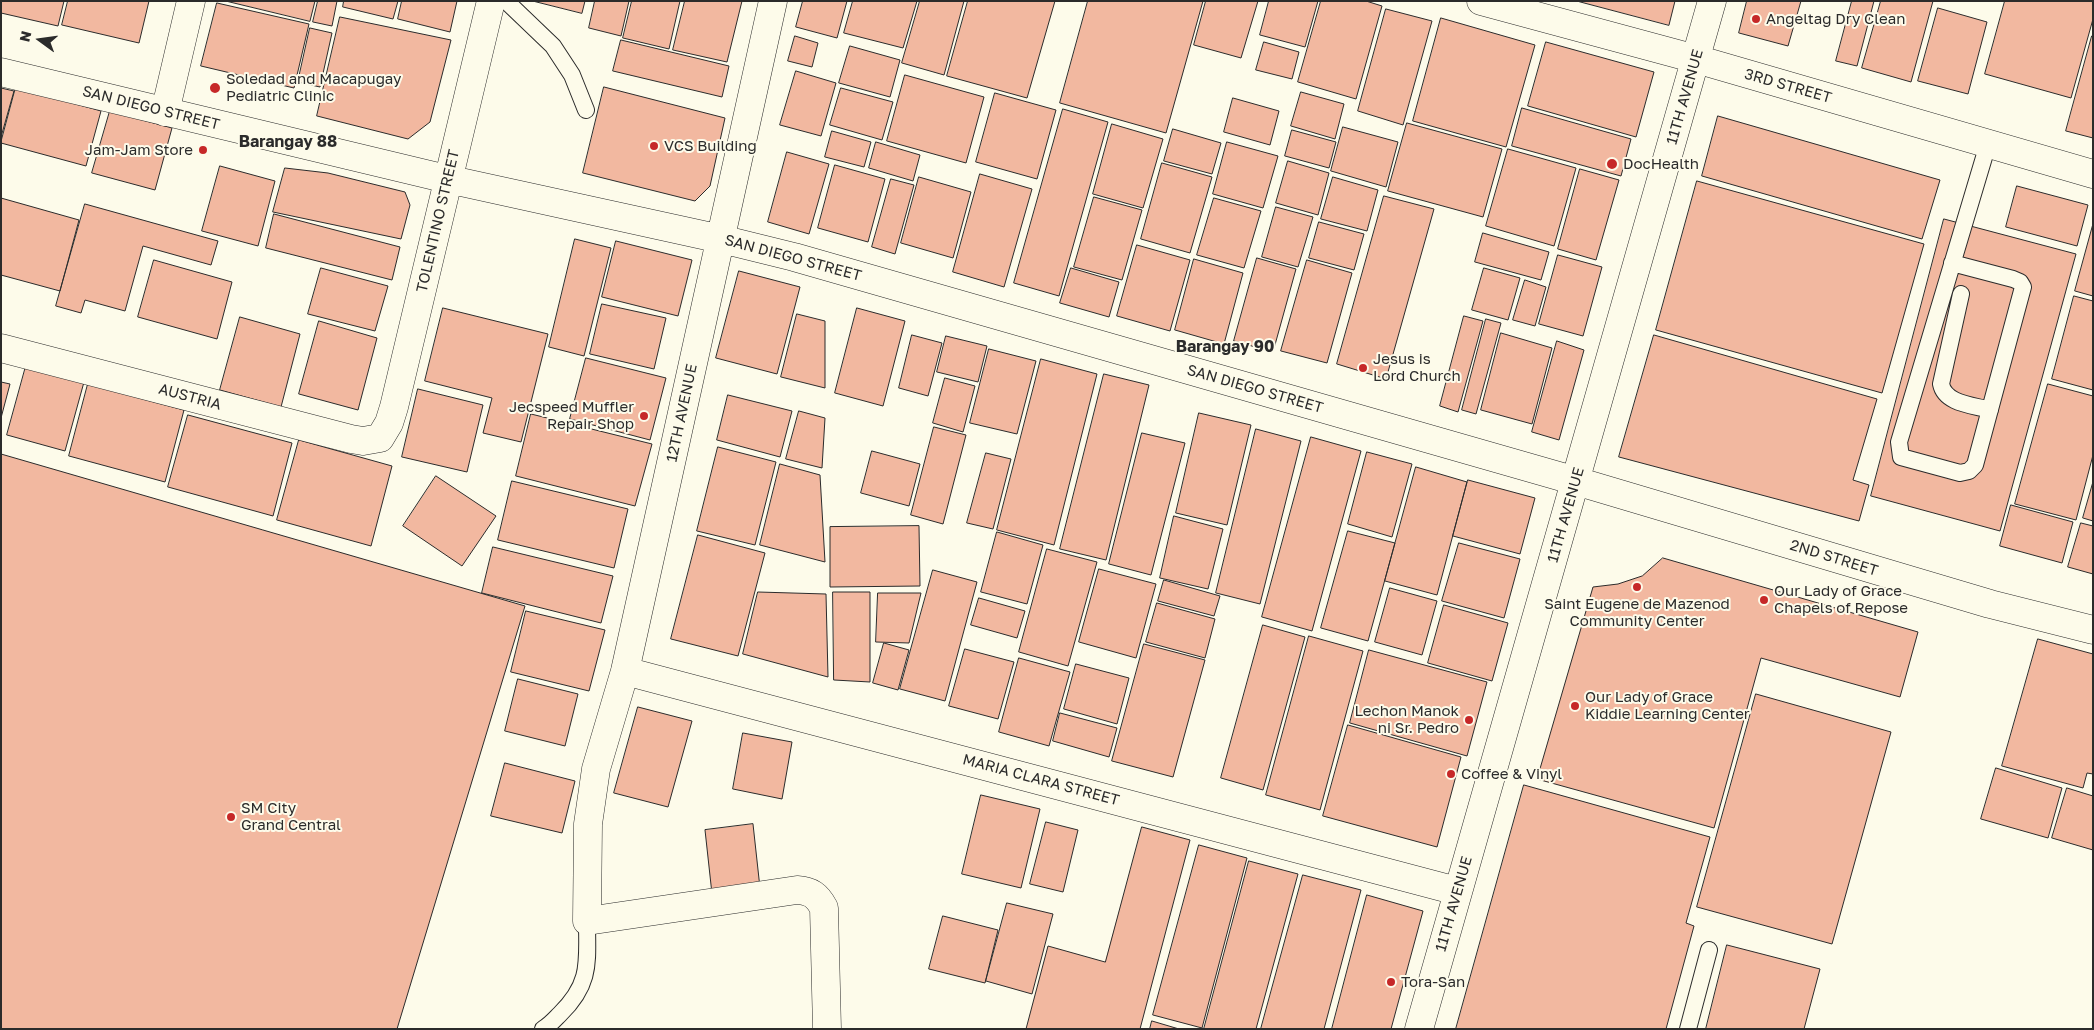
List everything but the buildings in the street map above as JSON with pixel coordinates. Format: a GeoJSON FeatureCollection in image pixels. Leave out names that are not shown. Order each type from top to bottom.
{"type":"FeatureCollection","features":[{"type":"Feature","properties":{"kind":"street"},"geometry":{"type":"LineString","coordinates":[[165,112],[191,1]]}},
{"type":"Feature","properties":{"kind":"street","name":"TOLENTINO STREET"},"geometry":{"type":"LineString","coordinates":[[380,438],[389,423],[394,407],[491,1]]}},
{"type":"Feature","properties":{"kind":"street","name":"12TH AVENUE"},"geometry":{"type":"LineString","coordinates":[[587,921],[588,824],[596,769],[625,671],[773,1]]}},
{"type":"Feature","properties":{"kind":"street","name":"3RD STREET"},"geometry":{"type":"LineString","coordinates":[[1481,1],[1696,59],[2093,174]]}},
{"type":"Feature","properties":{"kind":"street","name":"11TH AVENUE"},"geometry":{"type":"LineString","coordinates":[[1419,1029],[1712,1]]}},
{"type":"Feature","properties":{"kind":"street","name":"SAN DIEGO STREET"},"geometry":{"type":"LineString","coordinates":[[1,72],[447,179],[721,239],[794,257],[1576,481]]}},
{"type":"Feature","properties":{"kind":"street","name":"AUSTRIA"},"geometry":{"type":"LineString","coordinates":[[1,348],[351,439],[363,441],[380,438]]}},
{"type":"Feature","properties":{"kind":"street","name":"2ND STREET"},"geometry":{"type":"LineString","coordinates":[[1576,481],[1990,604],[2093,630]]}},
{"type":"Feature","properties":{"kind":"street","name":"MARIA CLARA STREET"},"geometry":{"type":"LineString","coordinates":[[625,671],[1457,891]]}},
{"type":"Feature","properties":{"kind":"street"},"geometry":{"type":"LineString","coordinates":[[587,921],[797,890],[808,891],[817,896],[824,908],[827,1029]]}},
{"type":"Feature","properties":{"kind":"lane"},"geometry":{"type":"LineString","coordinates":[[506,1],[553,46],[572,75],[586,110]]}},
{"type":"Feature","properties":{"kind":"lane"},"geometry":{"type":"LineString","coordinates":[[1952,263],[2013,279],[2020,282],[2023,287],[1975,465],[1969,471],[1960,473],[1901,458],[1899,442],[1952,263],[1988,144]]}},
{"type":"Feature","properties":{"kind":"lane"},"geometry":{"type":"LineString","coordinates":[[1961,294],[1940,384],[1946,396],[1958,402],[1990,410]]}},
{"type":"Feature","properties":{"kind":"lane"},"geometry":{"type":"LineString","coordinates":[[543,1029],[575,1000],[584,980],[588,961],[587,921]]}},
{"type":"Feature","properties":{"kind":"lane"},"geometry":{"type":"LineString","coordinates":[[1688,1029],[1710,950]]}},
{"type":"Feature","properties":{"kind":"place","name":"Angeltag Dry Clean"},"geometry":{"type":"Point","coordinates":[1756,19]}},
{"type":"Feature","properties":{"kind":"place","name":"Soledad and Macapugay Pediatric Clinic"},"geometry":{"type":"Point","coordinates":[215,88]}},
{"type":"Feature","properties":{"kind":"place","name":"VCS Building"},"geometry":{"type":"Point","coordinates":[654,146]}},
{"type":"Feature","properties":{"kind":"place","name":"Jam-Jam Store"},"geometry":{"type":"Point","coordinates":[203,150]}},
{"type":"Feature","properties":{"kind":"place","name":"DocHealth"},"geometry":{"type":"Point","coordinates":[1612,164]}},
{"type":"Feature","properties":{"kind":"place","name":"Jesus is Lord Church"},"geometry":{"type":"Point","coordinates":[1363,368]}},
{"type":"Feature","properties":{"kind":"place","name":"Jecspeed Muffler Repair Shop"},"geometry":{"type":"Point","coordinates":[644,416]}},
{"type":"Feature","properties":{"kind":"place","name":"Saint Eugene de Mazenod Community Center"},"geometry":{"type":"Point","coordinates":[1637,587]}},
{"type":"Feature","properties":{"kind":"place","name":"Our Lady of Grace Chapels of Repose"},"geometry":{"type":"Point","coordinates":[1764,600]}},
{"type":"Feature","properties":{"kind":"place","name":"Our Lady of Grace Kiddie Learning Center"},"geometry":{"type":"Point","coordinates":[1575,706]}},
{"type":"Feature","properties":{"kind":"place","name":"Lechon Manok ni Sr. Pedro"},"geometry":{"type":"Point","coordinates":[1469,720]}},
{"type":"Feature","properties":{"kind":"place","name":"Coffee & Vinyl"},"geometry":{"type":"Point","coordinates":[1451,774]}},
{"type":"Feature","properties":{"kind":"place","name":"SM City Grand Central"},"geometry":{"type":"Point","coordinates":[231,817]}},
{"type":"Feature","properties":{"kind":"place","name":"Tora-San"},"geometry":{"type":"Point","coordinates":[1391,982]}},
{"type":"Feature","properties":{"kind":"district","name":"Barangay 88"},"geometry":{"type":"Point","coordinates":[288,142]}},
{"type":"Feature","properties":{"kind":"district","name":"Barangay 90"},"geometry":{"type":"Point","coordinates":[1225,347]}}]}
